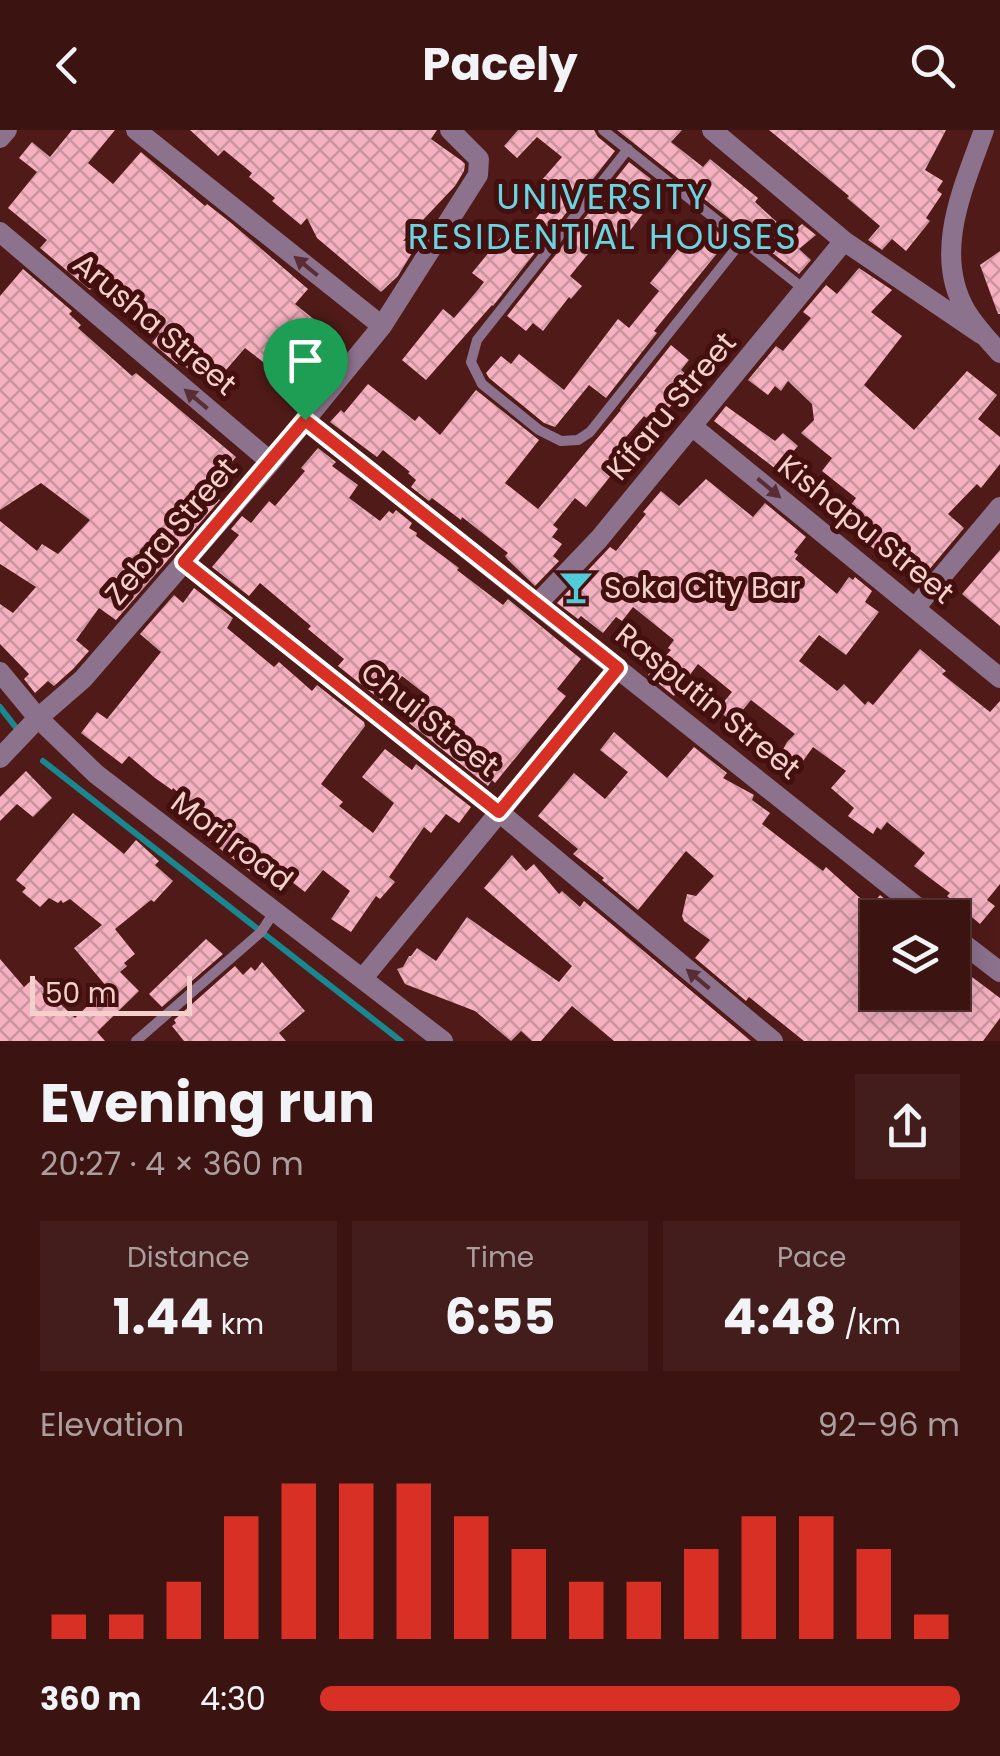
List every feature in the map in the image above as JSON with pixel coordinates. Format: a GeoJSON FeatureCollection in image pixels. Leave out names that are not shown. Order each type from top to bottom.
{"type":"FeatureCollection","features":[{"type":"Feature","properties":{"kind":"street"},"geometry":{"type":"LineString","coordinates":[[0,138],[8,130]]}},
{"type":"Feature","properties":{"kind":"street"},"geometry":{"type":"LineString","coordinates":[[136,130],[382,326]]}},
{"type":"Feature","properties":{"kind":"street","name":"Zebra Street"},"geometry":{"type":"LineString","coordinates":[[0,758],[83,678],[382,326],[478,175],[478,159],[450,130]]}},
{"type":"Feature","properties":{"kind":"street"},"geometry":{"type":"LineString","coordinates":[[712,130],[844,241],[984,336]]}},
{"type":"Feature","properties":{"kind":"street"},"geometry":{"type":"LineString","coordinates":[[984,130],[954,223],[950,252],[956,288],[966,311],[1000,354]]}},
{"type":"Feature","properties":{"kind":"street","name":"Arusha Street"},"geometry":{"type":"LineString","coordinates":[[0,232],[270,462]]}},
{"type":"Feature","properties":{"kind":"street","name":"Kifaru Street"},"geometry":{"type":"LineString","coordinates":[[537,604],[598,539],[844,241]]}},
{"type":"Feature","properties":{"kind":"street","name":"Rasputin Street"},"geometry":{"type":"LineString","coordinates":[[305,420],[908,900]]}},
{"type":"Feature","properties":{"kind":"street","name":"Kishapu Street"},"geometry":{"type":"LineString","coordinates":[[693,426],[1000,678]]}},
{"type":"Feature","properties":{"kind":"street"},"geometry":{"type":"LineString","coordinates":[[915,608],[1000,507]]}},
{"type":"Feature","properties":{"kind":"street","name":"Chui Street"},"geometry":{"type":"LineString","coordinates":[[184,562],[499,812],[773,1041]]}},
{"type":"Feature","properties":{"kind":"street"},"geometry":{"type":"LineString","coordinates":[[363,978],[618,668]]}},
{"type":"Feature","properties":{"kind":"street","name":"Mori road"},"geometry":{"type":"LineString","coordinates":[[0,672],[38,718],[96,774],[443,1041]]}},
{"type":"Feature","properties":{"kind":"street"},"geometry":{"type":"LineString","coordinates":[[970,948],[1000,972]]}},
{"type":"Feature","properties":{"kind":"lane"},"geometry":{"type":"LineString","coordinates":[[604,130],[805,290]]}},
{"type":"Feature","properties":{"kind":"lane"},"geometry":{"type":"LineString","coordinates":[[628,149],[477,340],[471,362],[482,384],[539,430],[561,441],[578,440],[590,432],[742,240]]}},
{"type":"Feature","properties":{"kind":"lane"},"geometry":{"type":"LineString","coordinates":[[136,1041],[260,932],[275,911]]}},
{"type":"Feature","properties":{"kind":"building"},"geometry":{"type":"Polygon","coordinates":[[[72,130],[115,130],[88,163],[113,184],[141,152],[308,289],[295,304],[336,337],[289,382],[245,348],[212,386],[177,364],[152,343],[160,333],[94,285],[90,290],[40,248],[47,240],[8,208],[37,172],[19,158],[32,142],[50,157],[72,130]]]}},
{"type":"Feature","properties":{"kind":"building"},"geometry":{"type":"Polygon","coordinates":[[[190,130],[437,130],[431,139],[465,164],[455,186],[403,241],[421,238],[398,276],[381,292],[317,238],[307,218],[301,225],[249,177],[252,173],[224,150],[218,156],[190,130]]]}},
{"type":"Feature","properties":{"kind":"building"},"geometry":{"type":"Polygon","coordinates":[[[518,130],[594,130],[615,151],[493,306],[426,380],[402,360],[443,309],[454,318],[477,291],[484,282],[472,273],[508,229],[520,238],[542,211],[539,208],[546,199],[534,189],[562,157],[537,137],[517,158],[504,146],[518,130]]]}},
{"type":"Feature","properties":{"kind":"building"},"geometry":{"type":"Polygon","coordinates":[[[617,130],[682,130],[671,142],[703,167],[710,159],[758,198],[755,202],[790,234],[802,224],[816,235],[799,249],[811,260],[799,274],[617,130]]]}},
{"type":"Feature","properties":{"kind":"building"},"geometry":{"type":"Polygon","coordinates":[[[769,130],[946,130],[925,170],[943,181],[937,190],[942,194],[926,218],[930,221],[906,251],[892,239],[882,250],[868,240],[880,226],[769,130]]]}},
{"type":"Feature","properties":{"kind":"building"},"geometry":{"type":"Polygon","coordinates":[[[629,162],[651,179],[636,198],[648,207],[613,253],[600,243],[592,249],[570,276],[582,286],[543,331],[533,323],[526,331],[507,316],[629,162]]]}},
{"type":"Feature","properties":{"kind":"building"},"geometry":{"type":"Polygon","coordinates":[[[710,226],[728,240],[606,398],[589,385],[555,427],[544,423],[489,378],[486,373],[501,356],[511,364],[519,354],[564,390],[618,319],[629,328],[659,291],[650,283],[685,240],[694,246],[710,226]]]}},
{"type":"Feature","properties":{"kind":"building"},"geometry":{"type":"Polygon","coordinates":[[[1000,251],[1000,314],[998,314],[980,265],[1000,251]]]}},
{"type":"Feature","properties":{"kind":"building"},"geometry":{"type":"Polygon","coordinates":[[[859,268],[892,290],[871,312],[902,336],[864,385],[914,430],[967,371],[997,395],[978,419],[1000,437],[1000,464],[981,488],[977,484],[948,514],[964,528],[917,584],[846,526],[858,513],[850,506],[856,498],[822,471],[832,458],[801,433],[814,420],[812,404],[788,381],[781,391],[775,386],[768,395],[748,380],[776,346],[783,351],[811,318],[803,312],[826,285],[837,294],[859,268]]]}},
{"type":"Feature","properties":{"kind":"building"},"geometry":{"type":"Polygon","coordinates":[[[23,269],[72,311],[69,314],[81,325],[78,328],[132,376],[136,373],[236,457],[208,490],[220,500],[116,620],[99,608],[76,640],[89,651],[54,686],[48,681],[35,693],[24,679],[29,674],[0,644],[0,604],[13,613],[36,587],[0,564],[0,521],[37,551],[42,544],[58,554],[90,520],[41,483],[0,510],[0,296],[23,269]]]}},
{"type":"Feature","properties":{"kind":"building"},"geometry":{"type":"Polygon","coordinates":[[[671,345],[689,360],[681,370],[692,379],[655,426],[644,416],[614,451],[624,459],[586,507],[575,498],[553,525],[558,529],[552,537],[562,544],[553,556],[559,561],[535,586],[508,560],[508,553],[462,517],[461,520],[411,487],[416,480],[410,472],[383,450],[377,457],[330,422],[341,410],[344,413],[368,384],[415,421],[419,416],[440,435],[476,390],[539,440],[505,483],[538,509],[671,345]]]}},
{"type":"Feature","properties":{"kind":"building"},"geometry":{"type":"Polygon","coordinates":[[[726,406],[775,441],[783,433],[798,446],[777,470],[714,421],[726,406]]]}},
{"type":"Feature","properties":{"kind":"building"},"geometry":{"type":"Polygon","coordinates":[[[318,448],[336,462],[332,466],[358,485],[349,498],[380,521],[389,511],[393,514],[396,510],[412,523],[409,528],[416,536],[457,570],[503,605],[508,599],[581,659],[557,689],[566,696],[495,783],[492,780],[488,786],[409,723],[429,697],[402,676],[382,701],[338,666],[344,659],[260,583],[249,596],[212,567],[239,535],[231,529],[242,516],[251,523],[269,501],[275,506],[305,471],[301,468],[318,448]]]}},
{"type":"Feature","properties":{"kind":"building"},"geometry":{"type":"Polygon","coordinates":[[[706,479],[753,517],[765,503],[806,537],[794,552],[798,555],[795,559],[837,594],[849,577],[855,577],[872,591],[865,602],[879,612],[846,655],[819,635],[799,661],[837,691],[844,684],[865,705],[868,701],[873,705],[920,649],[946,671],[942,674],[990,712],[1000,701],[1000,884],[987,900],[995,906],[980,924],[970,916],[970,900],[952,900],[947,896],[950,893],[914,866],[925,853],[887,822],[873,834],[848,816],[854,808],[831,788],[846,771],[813,747],[798,768],[780,755],[795,734],[751,700],[733,722],[717,710],[732,692],[698,664],[674,696],[648,675],[671,650],[668,648],[674,640],[633,607],[622,621],[616,617],[603,633],[557,603],[610,547],[616,551],[661,491],[679,506],[706,479]]]}},
{"type":"Feature","properties":{"kind":"building"},"geometry":{"type":"Polygon","coordinates":[[[1000,550],[1000,626],[962,594],[1000,550]]]}},
{"type":"Feature","properties":{"kind":"building"},"geometry":{"type":"Polygon","coordinates":[[[194,588],[233,618],[227,628],[274,667],[279,662],[312,691],[317,685],[364,722],[365,726],[321,784],[343,802],[339,806],[373,833],[394,803],[362,777],[385,749],[412,770],[416,764],[471,807],[459,823],[446,814],[431,833],[424,827],[389,877],[395,882],[380,899],[376,896],[351,932],[331,919],[350,891],[323,870],[305,892],[275,869],[265,883],[198,832],[209,817],[129,756],[122,764],[81,733],[97,712],[107,719],[161,652],[140,634],[174,595],[183,603],[194,588]]]}},
{"type":"Feature","properties":{"kind":"building"},"geometry":{"type":"Polygon","coordinates":[[[614,732],[667,778],[694,747],[727,773],[723,778],[754,795],[752,800],[770,813],[762,824],[823,871],[826,867],[862,900],[860,1010],[970,1010],[970,976],[1000,998],[1000,1018],[983,1041],[804,1041],[749,997],[746,1001],[695,958],[710,940],[684,921],[687,894],[696,896],[714,876],[686,851],[638,910],[573,854],[578,849],[538,816],[574,773],[605,799],[628,772],[600,750],[614,732]]]}},
{"type":"Feature","properties":{"kind":"building"},"geometry":{"type":"Polygon","coordinates":[[[26,771],[52,798],[33,817],[17,804],[0,821],[0,797],[26,771]]]}},
{"type":"Feature","properties":{"kind":"building"},"geometry":{"type":"Polygon","coordinates":[[[73,813],[124,854],[136,840],[159,861],[155,865],[173,881],[154,902],[151,900],[115,929],[135,954],[120,972],[139,991],[97,1032],[105,1041],[0,1041],[0,959],[24,987],[34,978],[75,1018],[107,987],[74,948],[102,925],[70,899],[58,903],[49,898],[40,907],[22,892],[26,888],[16,880],[73,813]]]}},
{"type":"Feature","properties":{"kind":"building"},"geometry":{"type":"Polygon","coordinates":[[[512,855],[526,871],[534,864],[559,894],[562,891],[580,907],[584,901],[751,1041],[614,1041],[572,1006],[541,1041],[532,1041],[521,1031],[511,1041],[475,1011],[405,984],[397,969],[403,967],[409,956],[417,948],[436,961],[467,917],[559,982],[572,966],[484,888],[512,855]]]}},
{"type":"Feature","properties":{"kind":"building"},"geometry":{"type":"Polygon","coordinates":[[[206,939],[223,954],[162,1007],[149,994],[206,939]]]}},
{"type":"Feature","properties":{"kind":"building"},"geometry":{"type":"Polygon","coordinates":[[[262,962],[305,1011],[279,1033],[286,1041],[184,1041],[172,1026],[174,1020],[235,966],[243,975],[251,967],[255,971],[262,962]]]}},
{"type":"Feature","properties":{"kind":"waterway"},"geometry":{"type":"LineString","coordinates":[[0,707],[21,734]]}},
{"type":"Feature","properties":{"kind":"waterway"},"geometry":{"type":"LineString","coordinates":[[43,761],[401,1041]]}},
{"type":"Feature","properties":{"kind":"place","name":"Soka City Bar"},"geometry":{"type":"Point","coordinates":[576,587]}},
{"type":"Feature","properties":{"kind":"district","name":"UNIVERSITY RESIDENTIAL HOUSES"},"geometry":{"type":"Point","coordinates":[603,216]}},
{"type":"Feature","properties":{"kind":"route"},"geometry":{"type":"LineString","coordinates":[[305,420],[618,668],[499,812],[184,562],[305,420]]}}]}
